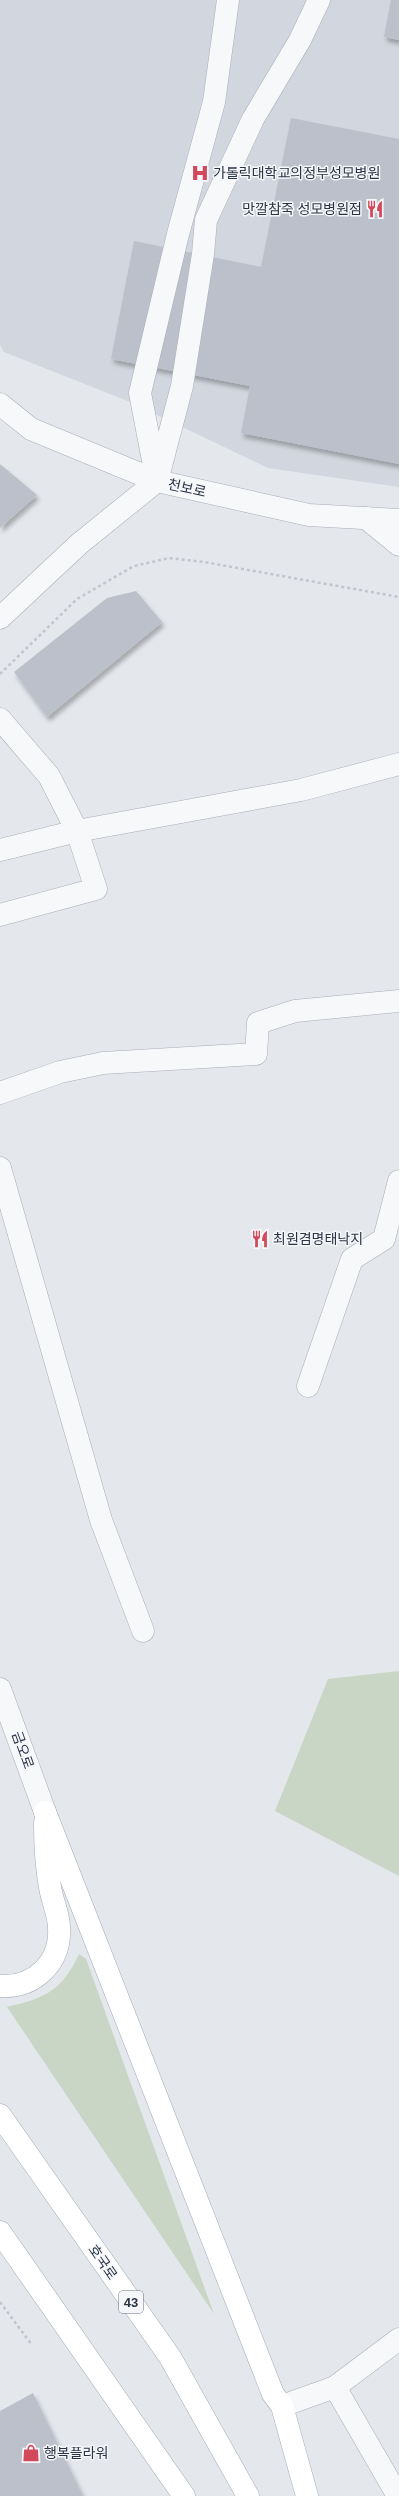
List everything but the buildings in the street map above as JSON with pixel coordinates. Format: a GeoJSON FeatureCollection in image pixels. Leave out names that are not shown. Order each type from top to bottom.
{"type":"FeatureCollection","features":[{"type":"Feature","properties":{"kind":"main road"},"geometry":{"type":"LineString","coordinates":[[0,1986],[17,1986],[40,1975],[50,1964],[57,1947],[59,1927],[50,1890],[45,1852],[46,1812]]}},
{"type":"Feature","properties":{"kind":"main road"},"geometry":{"type":"LineString","coordinates":[[46,1812],[273,2394],[282,2406],[307,2496]]}},
{"type":"Feature","properties":{"kind":"main road","name":"호국로"},"geometry":{"type":"LineString","coordinates":[[0,2115],[170,2357],[248,2496]]}},
{"type":"Feature","properties":{"kind":"main road"},"geometry":{"type":"LineString","coordinates":[[0,2232],[184,2496]]}},
{"type":"Feature","properties":{"kind":"street"},"geometry":{"type":"LineString","coordinates":[[157,481],[140,393],[178,234],[214,102],[228,0]]}},
{"type":"Feature","properties":{"kind":"street"},"geometry":{"type":"LineString","coordinates":[[157,481],[182,386],[203,254],[206,220],[254,119],[300,40],[319,0]]}},
{"type":"Feature","properties":{"kind":"street"},"geometry":{"type":"LineString","coordinates":[[0,404],[31,429],[157,481]]}},
{"type":"Feature","properties":{"kind":"street","name":"천보로"},"geometry":{"type":"LineString","coordinates":[[0,618],[79,544],[157,481],[309,515],[399,520]]}},
{"type":"Feature","properties":{"kind":"street"},"geometry":{"type":"LineString","coordinates":[[366,518],[399,545]]}},
{"type":"Feature","properties":{"kind":"street"},"geometry":{"type":"LineString","coordinates":[[0,719],[48,776],[77,831],[96,889],[0,915]]}},
{"type":"Feature","properties":{"kind":"street"},"geometry":{"type":"LineString","coordinates":[[0,850],[77,831],[302,790],[399,764]]}},
{"type":"Feature","properties":{"kind":"street"},"geometry":{"type":"LineString","coordinates":[[0,1093],[60,1072],[103,1063],[256,1054],[258,1023],[295,1011],[399,1001]]}},
{"type":"Feature","properties":{"kind":"street"},"geometry":{"type":"LineString","coordinates":[[0,1168],[101,1520],[144,1631]]}},
{"type":"Feature","properties":{"kind":"street"},"geometry":{"type":"LineString","coordinates":[[308,1386],[352,1259],[384,1239],[399,1181]]}},
{"type":"Feature","properties":{"kind":"street","name":"금오로"},"geometry":{"type":"LineString","coordinates":[[0,1689],[46,1812]]}},
{"type":"Feature","properties":{"kind":"street"},"geometry":{"type":"LineString","coordinates":[[282,2406],[335,2387],[399,2339]]}},
{"type":"Feature","properties":{"kind":"street"},"geometry":{"type":"LineString","coordinates":[[335,2387],[398,2496]]}},
{"type":"Feature","properties":{"kind":"path"},"geometry":{"type":"LineString","coordinates":[[0,674],[77,599],[134,566],[168,558],[204,562],[399,597]]}},
{"type":"Feature","properties":{"kind":"path"},"geometry":{"type":"LineString","coordinates":[[0,2302],[32,2345]]}},
{"type":"Feature","properties":{"kind":"shaded area","name":"가톨릭대학교의정부성모병원"},"geometry":{"type":"Polygon","coordinates":[[[0,0],[399,0],[399,487],[268,468],[130,402],[4,352],[0,345],[0,0]]]}},
{"type":"Feature","properties":{"kind":"green space"},"geometry":{"type":"Polygon","coordinates":[[[399,1671],[399,1876],[275,1811],[328,1679],[399,1671]]]}},
{"type":"Feature","properties":{"kind":"green space"},"geometry":{"type":"Polygon","coordinates":[[[79,1954],[86,1959],[214,2314],[7,2007],[32,2000],[51,1991],[66,1977],[79,1954]]]}},
{"type":"Feature","properties":{"kind":"place","name":"가톨릭대학교의정부성모병원"},"geometry":{"type":"Point","coordinates":[200,173]}},
{"type":"Feature","properties":{"kind":"place","name":"맛깔참죽 성모병원점"},"geometry":{"type":"Point","coordinates":[375,209]}},
{"type":"Feature","properties":{"kind":"place","name":"최원겸명태낙지"},"geometry":{"type":"Point","coordinates":[260,1239]}},
{"type":"Feature","properties":{"kind":"place","name":"행복플라워"},"geometry":{"type":"Point","coordinates":[31,2453]}}]}
